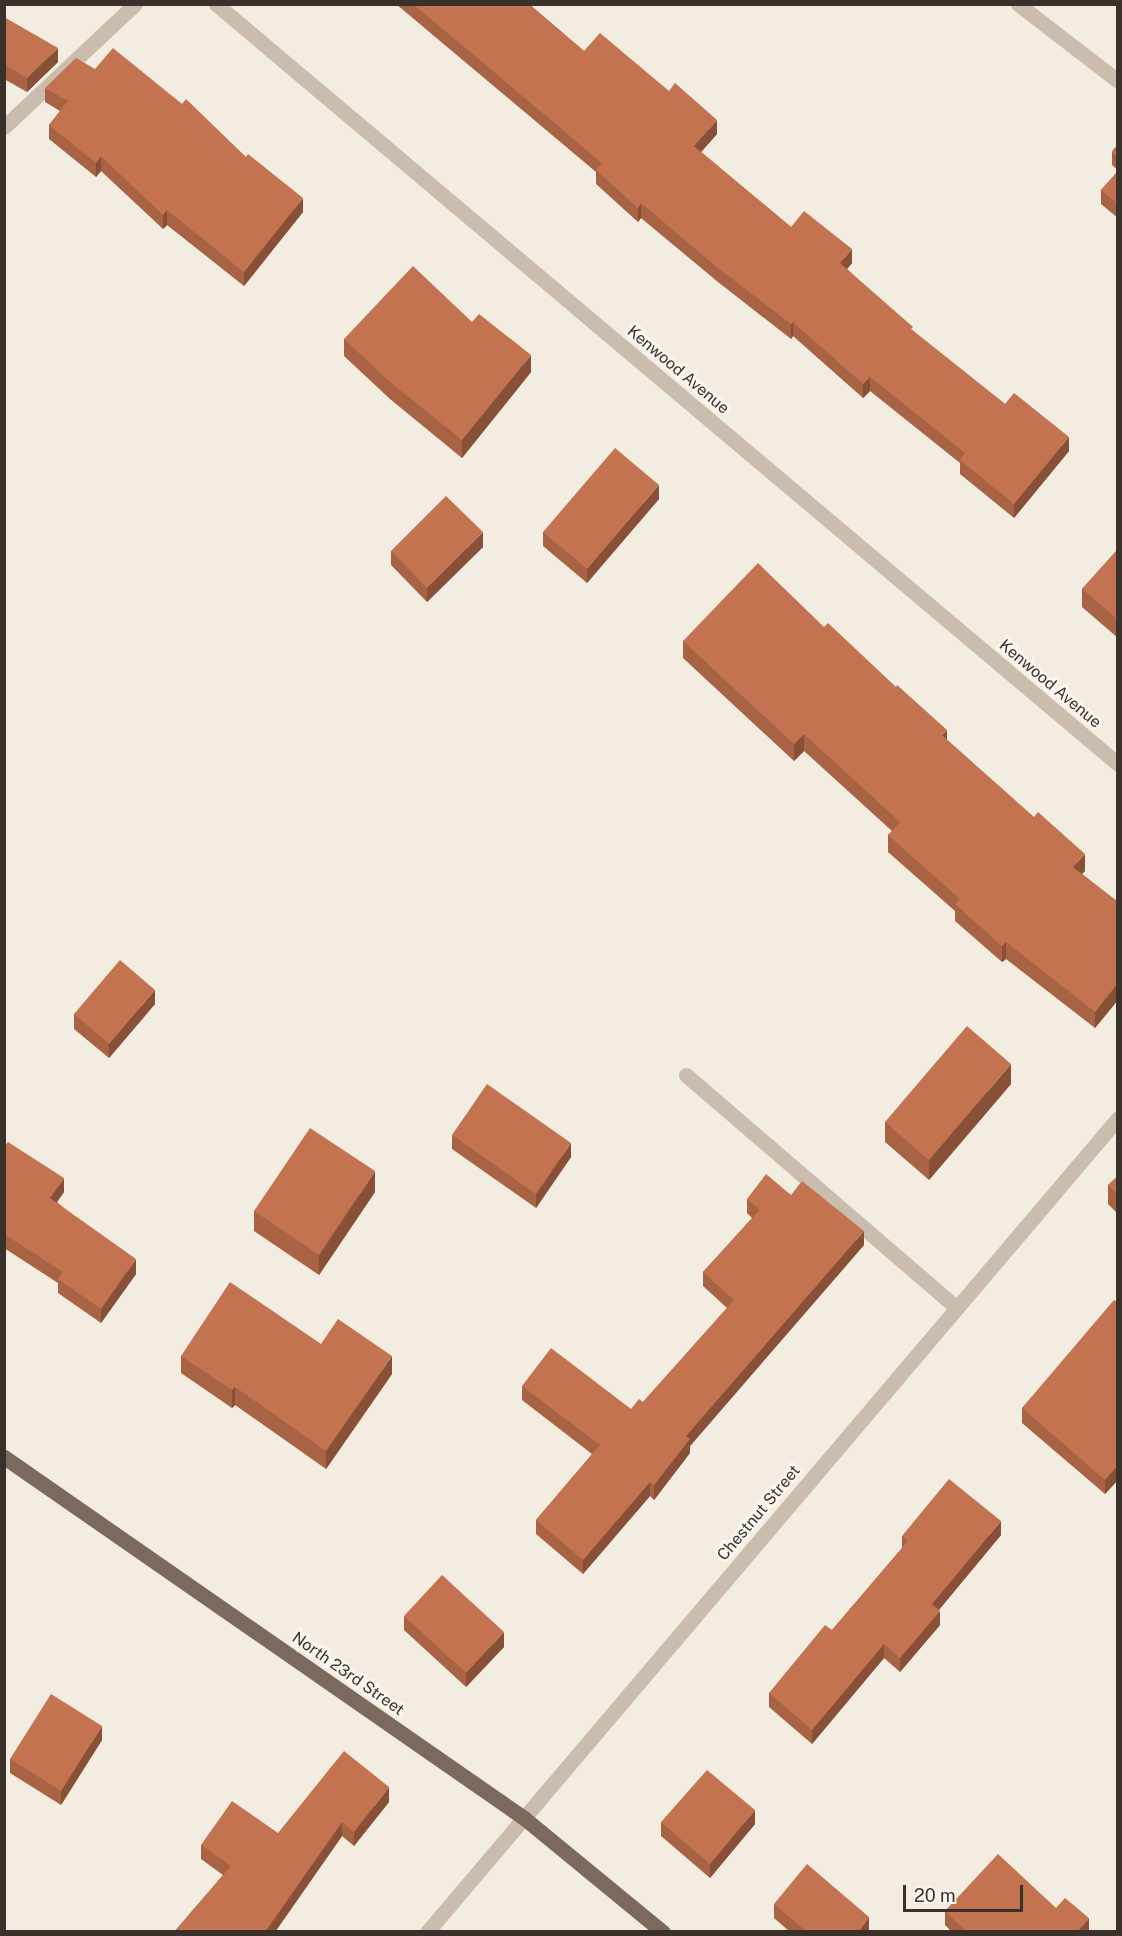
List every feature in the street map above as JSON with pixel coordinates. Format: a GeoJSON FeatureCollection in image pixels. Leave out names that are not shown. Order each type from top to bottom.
{"type":"FeatureCollection","features":[{"type":"Feature","properties":{"kind":"main road","name":"North 23rd Street"},"geometry":{"type":"LineString","coordinates":[[4,1457],[524,1818],[663,1932]]}},
{"type":"Feature","properties":{"kind":"street"},"geometry":{"type":"LineString","coordinates":[[4,127],[135,4]]}},
{"type":"Feature","properties":{"kind":"street","name":"Kenwood Avenue"},"geometry":{"type":"LineString","coordinates":[[216,4],[1118,764]]}},
{"type":"Feature","properties":{"kind":"street"},"geometry":{"type":"LineString","coordinates":[[1018,4],[1118,81]]}},
{"type":"Feature","properties":{"kind":"street"},"geometry":{"type":"LineString","coordinates":[[686,1075],[957,1308]]}},
{"type":"Feature","properties":{"kind":"street","name":"Chestnut Street"},"geometry":{"type":"LineString","coordinates":[[427,1932],[1118,1118]]}},
{"type":"Feature","properties":{"kind":"building"},"geometry":{"type":"Polygon","coordinates":[[[413,4],[529,4],[584,51],[600,33],[669,91],[675,83],[717,120],[694,146],[791,227],[804,211],[852,249],[840,263],[913,327],[911,329],[1005,404],[1014,393],[1069,437],[1014,504],[960,460],[965,453],[870,377],[863,384],[793,322],[791,324],[718,268],[641,203],[638,208],[596,170],[602,163],[413,4]]]}},
{"type":"Feature","properties":{"kind":"building"},"geometry":{"type":"Polygon","coordinates":[[[4,17],[58,48],[27,78],[4,64],[4,17]]]}},
{"type":"Feature","properties":{"kind":"building"},"geometry":{"type":"Polygon","coordinates":[[[113,48],[182,104],[186,99],[246,157],[248,154],[303,198],[244,272],[167,210],[163,215],[101,156],[96,163],[49,125],[68,101],[45,88],[76,58],[95,69],[113,48]]]}},
{"type":"Feature","properties":{"kind":"building"},"geometry":{"type":"Polygon","coordinates":[[[1118,144],[1118,156],[1112,151],[1118,144]]]}},
{"type":"Feature","properties":{"kind":"building"},"geometry":{"type":"Polygon","coordinates":[[[1118,171],[1118,204],[1101,190],[1118,171]]]}},
{"type":"Feature","properties":{"kind":"building"},"geometry":{"type":"Polygon","coordinates":[[[413,266],[472,322],[479,314],[531,355],[462,440],[390,382],[344,339],[413,266]]]}},
{"type":"Feature","properties":{"kind":"building"},"geometry":{"type":"Polygon","coordinates":[[[615,448],[659,485],[587,569],[543,532],[615,448]]]}},
{"type":"Feature","properties":{"kind":"building"},"geometry":{"type":"Polygon","coordinates":[[[446,496],[483,532],[427,588],[391,551],[446,496]]]}},
{"type":"Feature","properties":{"kind":"building"},"geometry":{"type":"Polygon","coordinates":[[[1118,549],[1118,620],[1082,589],[1118,549]]]}},
{"type":"Feature","properties":{"kind":"building"},"geometry":{"type":"Polygon","coordinates":[[[758,563],[824,627],[828,623],[896,687],[897,685],[947,730],[942,735],[1034,817],[1038,812],[1085,854],[1073,867],[1118,902],[1118,983],[1095,1012],[1006,942],[1002,946],[955,904],[960,899],[888,835],[900,822],[804,734],[794,744],[683,641],[758,563]]]}},
{"type":"Feature","properties":{"kind":"building"},"geometry":{"type":"Polygon","coordinates":[[[120,960],[155,990],[109,1044],[74,1014],[120,960]]]}},
{"type":"Feature","properties":{"kind":"building"},"geometry":{"type":"Polygon","coordinates":[[[967,1026],[1011,1064],[929,1160],[885,1122],[967,1026]]]}},
{"type":"Feature","properties":{"kind":"building"},"geometry":{"type":"Polygon","coordinates":[[[487,1084],[571,1143],[536,1194],[452,1135],[487,1084]]]}},
{"type":"Feature","properties":{"kind":"building"},"geometry":{"type":"Polygon","coordinates":[[[310,1128],[375,1171],[319,1255],[254,1211],[310,1128]]]}},
{"type":"Feature","properties":{"kind":"building"},"geometry":{"type":"Polygon","coordinates":[[[8,1142],[64,1178],[50,1198],[136,1259],[101,1309],[58,1279],[63,1272],[4,1234],[4,1147],[8,1142]]]}},
{"type":"Feature","properties":{"kind":"building"},"geometry":{"type":"Polygon","coordinates":[[[766,1174],[791,1195],[802,1181],[864,1231],[686,1436],[690,1439],[654,1485],[650,1482],[583,1560],[536,1520],[600,1445],[522,1386],[551,1348],[631,1409],[639,1399],[643,1402],[734,1300],[703,1272],[760,1210],[747,1199],[766,1174]]]}},
{"type":"Feature","properties":{"kind":"building"},"geometry":{"type":"Polygon","coordinates":[[[1118,1176],[1118,1195],[1108,1185],[1118,1176]]]}},
{"type":"Feature","properties":{"kind":"building"},"geometry":{"type":"Polygon","coordinates":[[[230,1282],[321,1344],[338,1319],[392,1356],[326,1451],[235,1387],[232,1390],[181,1356],[230,1282]]]}},
{"type":"Feature","properties":{"kind":"building"},"geometry":{"type":"Polygon","coordinates":[[[1114,1300],[1118,1303],[1118,1465],[1105,1480],[1022,1408],[1114,1300]]]}},
{"type":"Feature","properties":{"kind":"building"},"geometry":{"type":"Polygon","coordinates":[[[949,1479],[1001,1521],[932,1604],[940,1611],[900,1658],[884,1644],[812,1730],[769,1693],[825,1625],[832,1630],[908,1541],[902,1536],[949,1479]]]}},
{"type":"Feature","properties":{"kind":"building"},"geometry":{"type":"Polygon","coordinates":[[[442,1575],[504,1632],[466,1673],[404,1616],[442,1575]]]}},
{"type":"Feature","properties":{"kind":"building"},"geometry":{"type":"Polygon","coordinates":[[[51,1694],[102,1726],[61,1791],[10,1759],[51,1694]]]}},
{"type":"Feature","properties":{"kind":"building"},"geometry":{"type":"Polygon","coordinates":[[[344,1751],[389,1787],[354,1832],[342,1822],[265,1932],[174,1932],[231,1866],[201,1845],[232,1801],[278,1833],[344,1751]]]}},
{"type":"Feature","properties":{"kind":"building"},"geometry":{"type":"Polygon","coordinates":[[[707,1770],[755,1810],[710,1864],[661,1822],[707,1770]]]}},
{"type":"Feature","properties":{"kind":"building"},"geometry":{"type":"Polygon","coordinates":[[[998,1854],[1056,1908],[1065,1898],[1089,1918],[1077,1932],[967,1932],[945,1911],[998,1854]]]}},
{"type":"Feature","properties":{"kind":"building"},"geometry":{"type":"Polygon","coordinates":[[[807,1864],[869,1917],[858,1932],[807,1932],[774,1904],[807,1864]]]}}]}
